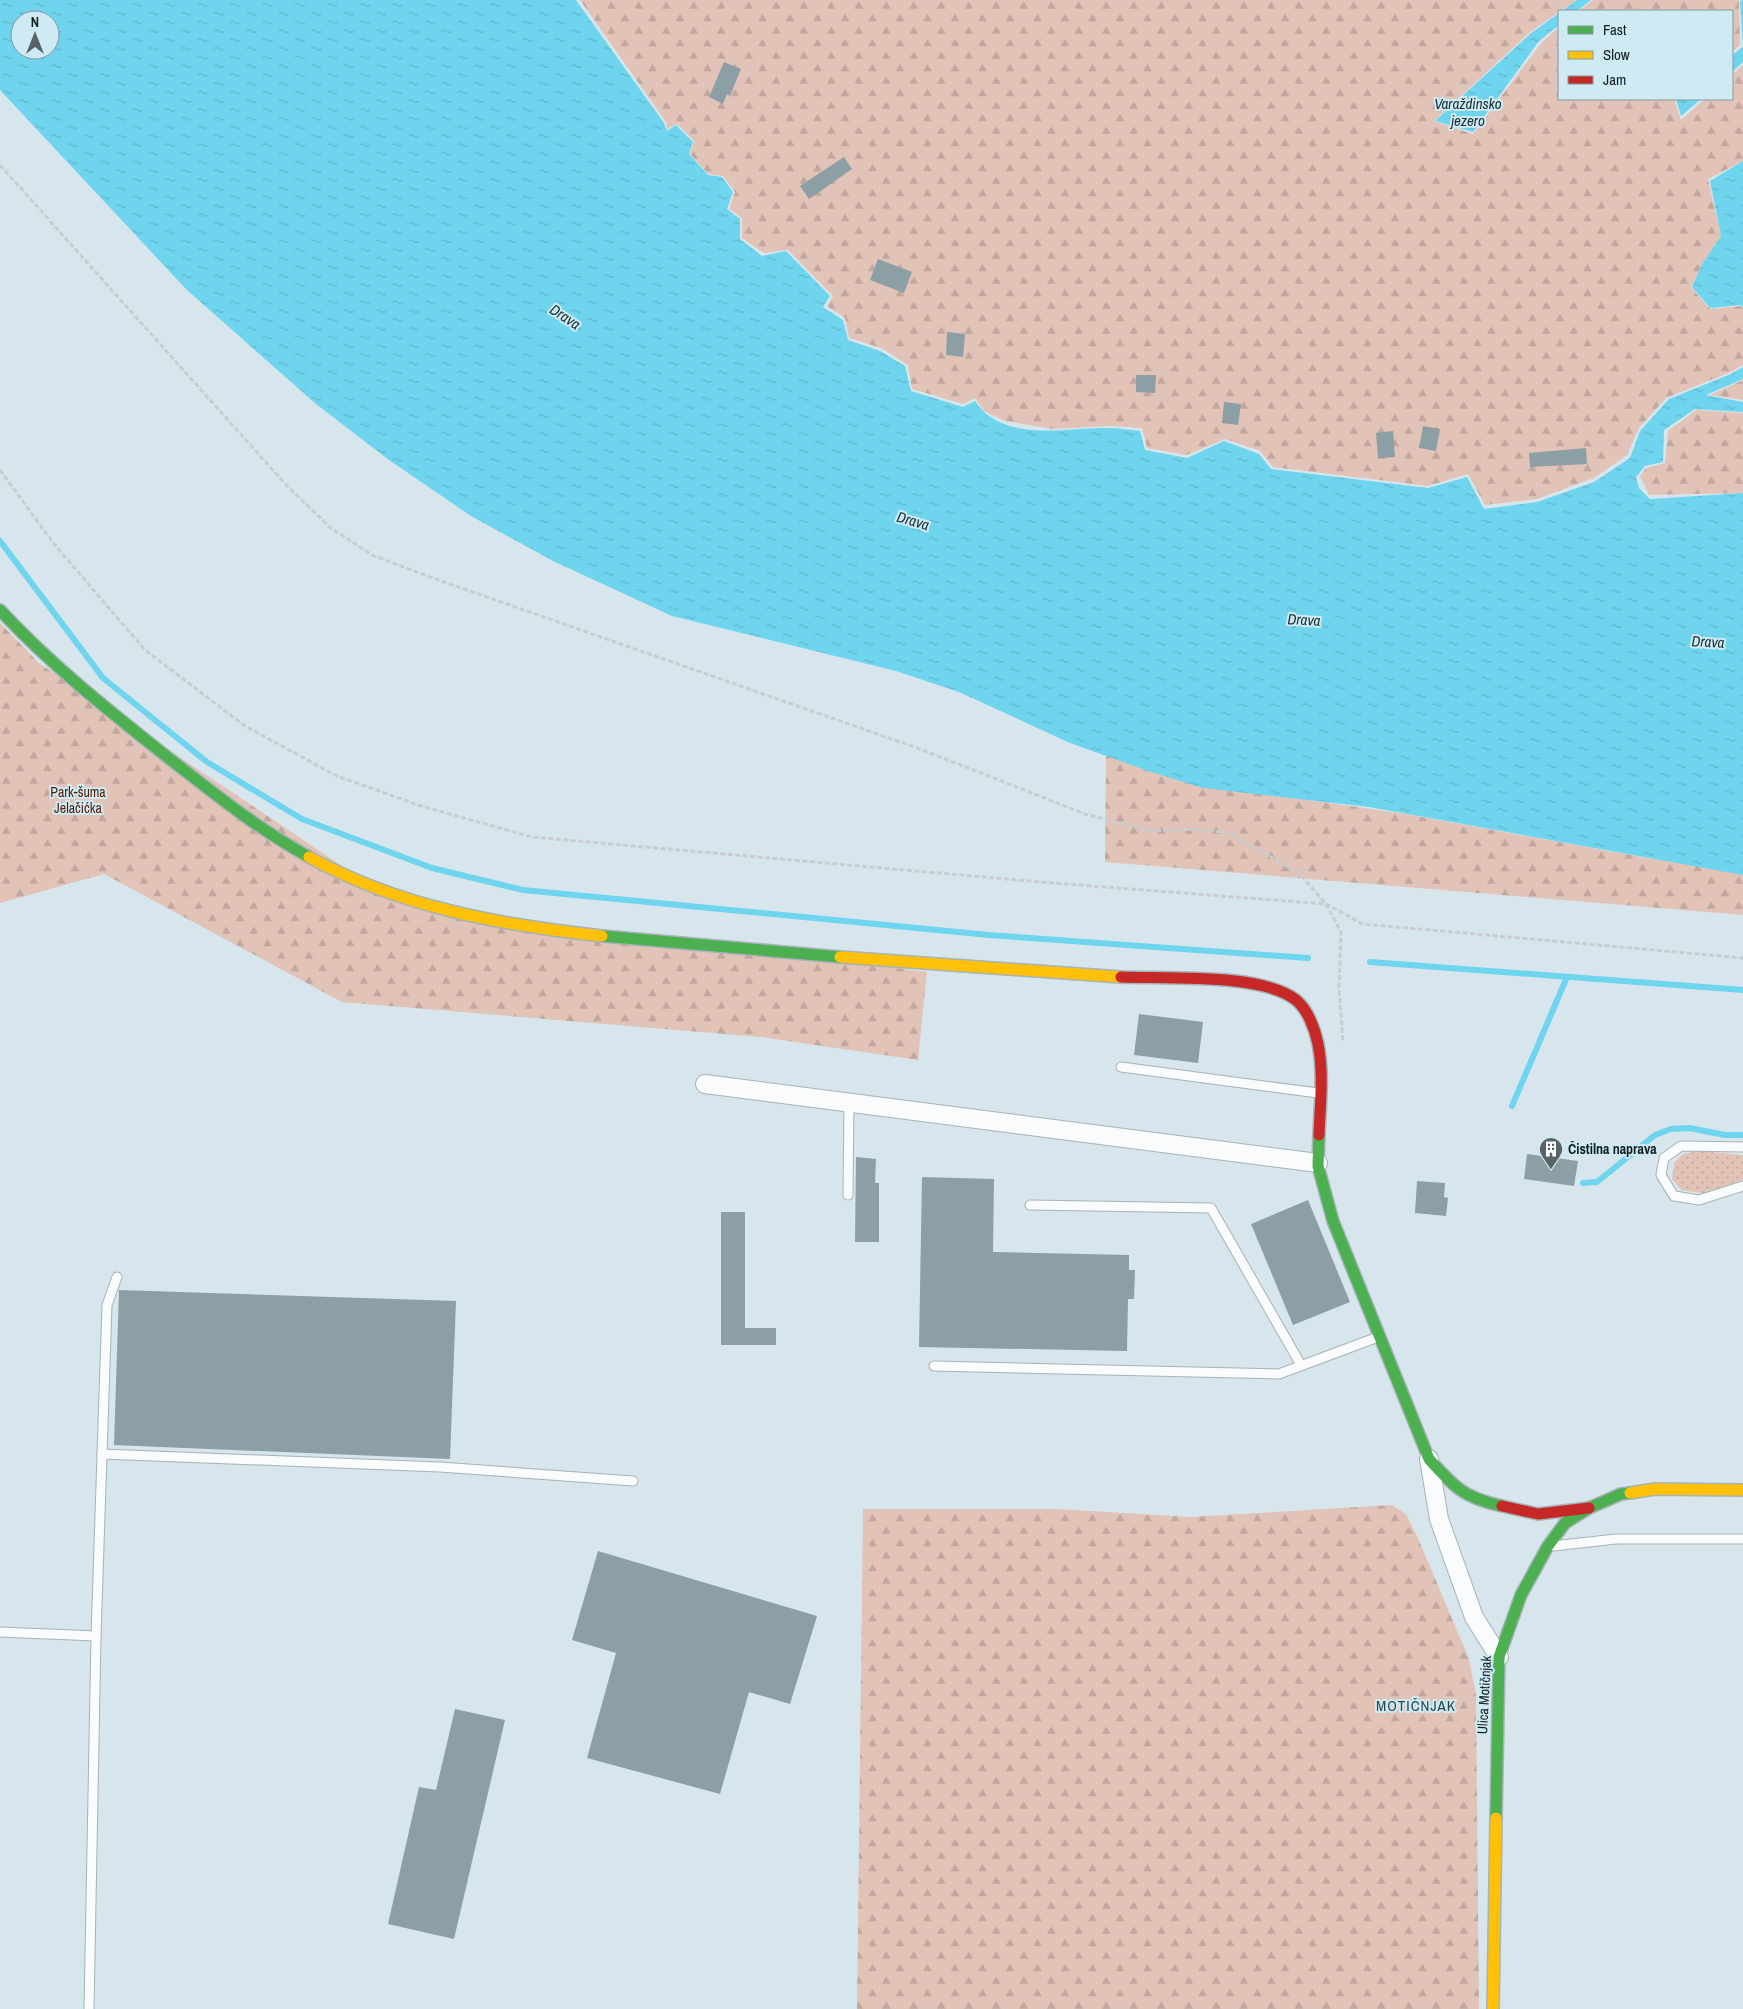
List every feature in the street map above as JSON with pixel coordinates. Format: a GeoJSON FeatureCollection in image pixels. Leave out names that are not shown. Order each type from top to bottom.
{"type":"FeatureCollection","features":[{"type":"Feature","properties":{"kind":"street"},"geometry":{"type":"LineString","coordinates":[[0,610],[34,648],[87,694],[214,794],[294,848],[391,895],[463,914],[601,936],[1035,973],[1226,981],[1275,990],[1294,997],[1309,1017],[1318,1044],[1321,1094],[1318,1163],[1328,1203],[1345,1252],[1429,1459],[1438,1519],[1474,1617],[1499,1657]]}},
{"type":"Feature","properties":{"kind":"street"},"geometry":{"type":"LineString","coordinates":[[705,1084],[849,1101],[1318,1163]]}},
{"type":"Feature","properties":{"kind":"street"},"geometry":{"type":"LineString","coordinates":[[1429,1459],[1450,1484],[1476,1501],[1538,1514],[1590,1508]]}},
{"type":"Feature","properties":{"kind":"street","name":"Ulica Motičnjak"},"geometry":{"type":"LineString","coordinates":[[1493,2009],[1499,1657],[1521,1595],[1548,1546],[1565,1523],[1590,1508],[1621,1494],[1655,1489],[1743,1490]]}},
{"type":"Feature","properties":{"kind":"lane"},"geometry":{"type":"LineString","coordinates":[[1121,1067],[1321,1094]]}},
{"type":"Feature","properties":{"kind":"lane"},"geometry":{"type":"LineString","coordinates":[[848,1195],[849,1101]]}},
{"type":"Feature","properties":{"kind":"lane"},"geometry":{"type":"LineString","coordinates":[[1743,1147],[1681,1146],[1664,1158],[1661,1175],[1674,1196],[1699,1200],[1743,1186]]}},
{"type":"Feature","properties":{"kind":"lane"},"geometry":{"type":"LineString","coordinates":[[1030,1205],[1211,1208],[1301,1365]]}},
{"type":"Feature","properties":{"kind":"lane"},"geometry":{"type":"LineString","coordinates":[[89,2009],[96,1636],[107,1305],[117,1277]]}},
{"type":"Feature","properties":{"kind":"lane"},"geometry":{"type":"LineString","coordinates":[[934,1366],[1278,1374],[1380,1336]]}},
{"type":"Feature","properties":{"kind":"lane"},"geometry":{"type":"LineString","coordinates":[[102,1454],[440,1467],[633,1481]]}},
{"type":"Feature","properties":{"kind":"lane"},"geometry":{"type":"LineString","coordinates":[[1548,1546],[1616,1540],[1743,1539]]}},
{"type":"Feature","properties":{"kind":"lane"},"geometry":{"type":"LineString","coordinates":[[0,1632],[96,1636]]}},
{"type":"Feature","properties":{"kind":"path"},"geometry":{"type":"LineString","coordinates":[[0,165],[287,486],[331,528],[372,554],[430,577],[920,749],[1085,814],[1150,831],[1194,829],[1229,833],[1299,873],[1326,904],[1341,932],[1339,987],[1343,1049]]}},
{"type":"Feature","properties":{"kind":"path"},"geometry":{"type":"LineString","coordinates":[[0,470],[54,544],[145,650],[245,726],[338,776],[421,806],[532,837],[1040,882],[1326,904],[1363,924],[1743,958]]}},
{"type":"Feature","properties":{"kind":"green space"},"geometry":{"type":"Polygon","coordinates":[[[580,0],[1576,0],[1562,10],[1558,10],[1558,13],[1529,33],[1434,121],[1473,134],[1542,42],[1558,28],[1558,100],[1674,100],[1681,120],[1704,100],[1733,100],[1733,74],[1743,65],[1743,161],[1708,179],[1721,236],[1702,264],[1691,287],[1710,309],[1741,306],[1743,308],[1743,365],[1731,372],[1666,398],[1639,428],[1627,455],[1594,478],[1537,499],[1485,505],[1468,474],[1428,486],[1273,467],[1260,451],[1225,439],[1187,455],[1147,448],[1142,428],[1112,426],[1052,429],[1005,421],[984,411],[975,398],[963,404],[912,389],[908,365],[881,348],[849,338],[845,318],[827,306],[833,296],[788,250],[764,253],[742,238],[742,218],[729,209],[735,192],[723,176],[708,174],[690,154],[694,141],[677,124],[667,129],[666,122],[580,0]]]}},
{"type":"Feature","properties":{"kind":"green space"},"geometry":{"type":"Polygon","coordinates":[[[1593,0],[1739,0],[1740,45],[1733,51],[1733,10],[1580,10],[1593,0]]]}},
{"type":"Feature","properties":{"kind":"green space"},"geometry":{"type":"Polygon","coordinates":[[[1743,380],[1743,400],[1710,395],[1743,380]]]}},
{"type":"Feature","properties":{"kind":"green space"},"geometry":{"type":"Polygon","coordinates":[[[1696,410],[1743,413],[1743,493],[1649,495],[1640,476],[1646,468],[1665,463],[1668,431],[1696,410]]]}},
{"type":"Feature","properties":{"kind":"green space","name":"Park-šuma Jelačićka"},"geometry":{"type":"Polygon","coordinates":[[[0,623],[39,663],[396,902],[927,972],[918,1060],[760,1037],[342,1002],[104,874],[0,903],[0,623]]]}},
{"type":"Feature","properties":{"kind":"green space"},"geometry":{"type":"Polygon","coordinates":[[[1106,756],[1250,792],[1400,813],[1653,859],[1743,872],[1743,915],[1105,862],[1106,756]]]}},
{"type":"Feature","properties":{"kind":"green space"},"geometry":{"type":"Polygon","coordinates":[[[1700,1151],[1743,1155],[1743,1180],[1703,1193],[1681,1190],[1672,1179],[1674,1163],[1683,1154],[1700,1151]]]}},
{"type":"Feature","properties":{"kind":"green space"},"geometry":{"type":"Polygon","coordinates":[[[1392,1505],[1406,1514],[1418,1538],[1469,1659],[1476,1695],[1479,2009],[857,2009],[863,1509],[1058,1509],[1190,1517],[1392,1505]]]}},
{"type":"Feature","properties":{"kind":"water","name":"Drava"},"geometry":{"type":"Polygon","coordinates":[[[0,0],[576,0],[664,123],[667,131],[676,125],[693,142],[689,154],[708,175],[722,177],[733,192],[727,209],[740,219],[740,239],[762,256],[786,251],[830,296],[823,307],[843,320],[848,340],[880,351],[905,366],[911,391],[963,407],[975,401],[987,414],[1002,423],[1019,428],[1056,430],[1113,428],[1140,431],[1145,450],[1187,458],[1224,441],[1259,454],[1271,469],[1428,488],[1467,477],[1484,509],[1537,502],[1594,482],[1630,458],[1640,431],[1669,399],[1731,374],[1743,367],[1743,379],[1706,395],[1743,402],[1743,412],[1695,409],[1664,430],[1663,462],[1645,466],[1636,477],[1639,488],[1650,499],[1743,493],[1743,875],[1369,807],[1203,788],[1148,771],[1070,743],[959,692],[896,671],[672,616],[553,561],[471,516],[389,460],[316,404],[187,290],[0,90],[0,0]]]}},
{"type":"Feature","properties":{"kind":"water"},"geometry":{"type":"Polygon","coordinates":[[[1577,0],[1591,0],[1578,10],[1563,10],[1577,0]]]}},
{"type":"Feature","properties":{"kind":"water"},"geometry":{"type":"Polygon","coordinates":[[[1743,0],[1743,47],[1740,1],[1743,0]]]}},
{"type":"Feature","properties":{"kind":"water","name":"Varaždinsko jezero"},"geometry":{"type":"Polygon","coordinates":[[[1558,14],[1558,26],[1539,41],[1473,132],[1435,121],[1530,34],[1558,14]]]}},
{"type":"Feature","properties":{"kind":"water"},"geometry":{"type":"Polygon","coordinates":[[[1743,47],[1743,62],[1733,71],[1733,54],[1743,47]]]}},
{"type":"Feature","properties":{"kind":"water"},"geometry":{"type":"Polygon","coordinates":[[[1676,100],[1700,100],[1681,116],[1676,100]]]}},
{"type":"Feature","properties":{"kind":"water"},"geometry":{"type":"Polygon","coordinates":[[[1743,161],[1743,307],[1741,305],[1710,308],[1692,287],[1702,264],[1721,236],[1710,181],[1743,161]]]}},
{"type":"Feature","properties":{"kind":"building"},"geometry":{"type":"Polygon","coordinates":[[[724,62],[741,69],[730,96],[727,94],[723,104],[709,97],[724,62]]]}},
{"type":"Feature","properties":{"kind":"building"},"geometry":{"type":"Polygon","coordinates":[[[844,157],[852,169],[809,199],[800,186],[844,157]]]}},
{"type":"Feature","properties":{"kind":"building"},"geometry":{"type":"Polygon","coordinates":[[[878,259],[912,272],[904,293],[870,280],[878,259]]]}},
{"type":"Feature","properties":{"kind":"building"},"geometry":{"type":"Polygon","coordinates":[[[947,332],[965,334],[963,357],[946,355],[947,332]]]}},
{"type":"Feature","properties":{"kind":"building"},"geometry":{"type":"Polygon","coordinates":[[[1136,375],[1156,375],[1155,393],[1136,392],[1136,375]]]}},
{"type":"Feature","properties":{"kind":"building"},"geometry":{"type":"Polygon","coordinates":[[[1224,402],[1241,404],[1238,425],[1222,423],[1224,402]]]}},
{"type":"Feature","properties":{"kind":"building"},"geometry":{"type":"Polygon","coordinates":[[[1423,426],[1440,429],[1436,451],[1419,448],[1423,426]]]}},
{"type":"Feature","properties":{"kind":"building"},"geometry":{"type":"Polygon","coordinates":[[[1393,431],[1395,457],[1378,458],[1376,433],[1393,431]]]}},
{"type":"Feature","properties":{"kind":"building"},"geometry":{"type":"Polygon","coordinates":[[[1586,448],[1587,464],[1530,467],[1529,453],[1586,448]]]}},
{"type":"Feature","properties":{"kind":"building"},"geometry":{"type":"Polygon","coordinates":[[[1139,1014],[1203,1022],[1198,1063],[1134,1055],[1139,1014]]]}},
{"type":"Feature","properties":{"kind":"building","name":"Čistilna naprava"},"geometry":{"type":"Polygon","coordinates":[[[1527,1154],[1578,1161],[1574,1186],[1524,1179],[1527,1154]]]}},
{"type":"Feature","properties":{"kind":"building"},"geometry":{"type":"Polygon","coordinates":[[[856,1157],[876,1159],[875,1183],[879,1183],[879,1242],[855,1242],[856,1157]]]}},
{"type":"Feature","properties":{"kind":"building"},"geometry":{"type":"Polygon","coordinates":[[[922,1177],[994,1179],[993,1252],[1129,1255],[1129,1270],[1135,1270],[1134,1299],[1128,1299],[1127,1351],[919,1347],[922,1177]]]}},
{"type":"Feature","properties":{"kind":"building"},"geometry":{"type":"Polygon","coordinates":[[[1417,1181],[1445,1183],[1444,1197],[1448,1198],[1446,1216],[1415,1213],[1417,1181]]]}},
{"type":"Feature","properties":{"kind":"building"},"geometry":{"type":"Polygon","coordinates":[[[1308,1200],[1350,1302],[1293,1325],[1251,1224],[1308,1200]]]}},
{"type":"Feature","properties":{"kind":"building"},"geometry":{"type":"Polygon","coordinates":[[[721,1212],[745,1212],[745,1328],[776,1328],[776,1345],[721,1345],[721,1212]]]}},
{"type":"Feature","properties":{"kind":"building"},"geometry":{"type":"Polygon","coordinates":[[[119,1290],[456,1301],[450,1459],[114,1445],[119,1290]]]}},
{"type":"Feature","properties":{"kind":"building"},"geometry":{"type":"Polygon","coordinates":[[[598,1551],[817,1616],[790,1704],[749,1692],[720,1794],[587,1758],[616,1653],[572,1640],[598,1551]]]}},
{"type":"Feature","properties":{"kind":"building"},"geometry":{"type":"Polygon","coordinates":[[[455,1709],[505,1720],[454,1939],[388,1924],[419,1787],[436,1790],[455,1709]]]}},
{"type":"Feature","properties":{"kind":"waterway"},"geometry":{"type":"LineString","coordinates":[[0,541],[103,678],[207,762],[302,819],[432,868],[523,890],[989,935],[1308,958]]}},
{"type":"Feature","properties":{"kind":"waterway"},"geometry":{"type":"LineString","coordinates":[[1370,962],[1743,990]]}},
{"type":"Feature","properties":{"kind":"waterway"},"geometry":{"type":"LineString","coordinates":[[1512,1106],[1567,977]]}},
{"type":"Feature","properties":{"kind":"waterway"},"geometry":{"type":"LineString","coordinates":[[1583,1183],[1597,1182],[1655,1135],[1671,1129],[1689,1128],[1725,1135],[1743,1135]]}},
{"type":"Feature","properties":{"kind":"traffic: fast"},"geometry":{"type":"LineString","coordinates":[[0,610],[59,668],[144,739],[236,810],[309,857]]}},
{"type":"Feature","properties":{"kind":"traffic: fast"},"geometry":{"type":"LineString","coordinates":[[602,936],[840,957]]}},
{"type":"Feature","properties":{"kind":"traffic: fast"},"geometry":{"type":"LineString","coordinates":[[1319,1135],[1318,1166],[1333,1221],[1429,1459],[1461,1490],[1478,1499],[1502,1506]]}},
{"type":"Feature","properties":{"kind":"traffic: fast"},"geometry":{"type":"LineString","coordinates":[[1496,1818],[1499,1657],[1521,1595],[1548,1546],[1565,1523],[1589,1508],[1621,1494],[1630,1493]]}},
{"type":"Feature","properties":{"kind":"traffic: slow"},"geometry":{"type":"LineString","coordinates":[[309,857],[379,889],[451,911],[526,926],[602,936]]}},
{"type":"Feature","properties":{"kind":"traffic: slow"},"geometry":{"type":"LineString","coordinates":[[840,957],[1121,977]]}},
{"type":"Feature","properties":{"kind":"traffic: slow"},"geometry":{"type":"LineString","coordinates":[[1630,1493],[1655,1489],[1743,1490]]}},
{"type":"Feature","properties":{"kind":"traffic: slow"},"geometry":{"type":"LineString","coordinates":[[1493,2009],[1496,1818]]}},
{"type":"Feature","properties":{"kind":"traffic: jam"},"geometry":{"type":"LineString","coordinates":[[1121,977],[1237,981],[1281,991],[1296,1000],[1310,1020],[1315,1032],[1320,1055],[1321,1101],[1319,1135]]}},
{"type":"Feature","properties":{"kind":"traffic: jam"},"geometry":{"type":"LineString","coordinates":[[1502,1506],[1538,1514],[1589,1508]]}},
{"type":"Feature","properties":{"kind":"place","name":"Čistilna naprava"},"geometry":{"type":"Point","coordinates":[1551,1170]}},
{"type":"Feature","properties":{"kind":"district","name":"MOTIČNJAK"},"geometry":{"type":"Point","coordinates":[1416,1706]}}]}
